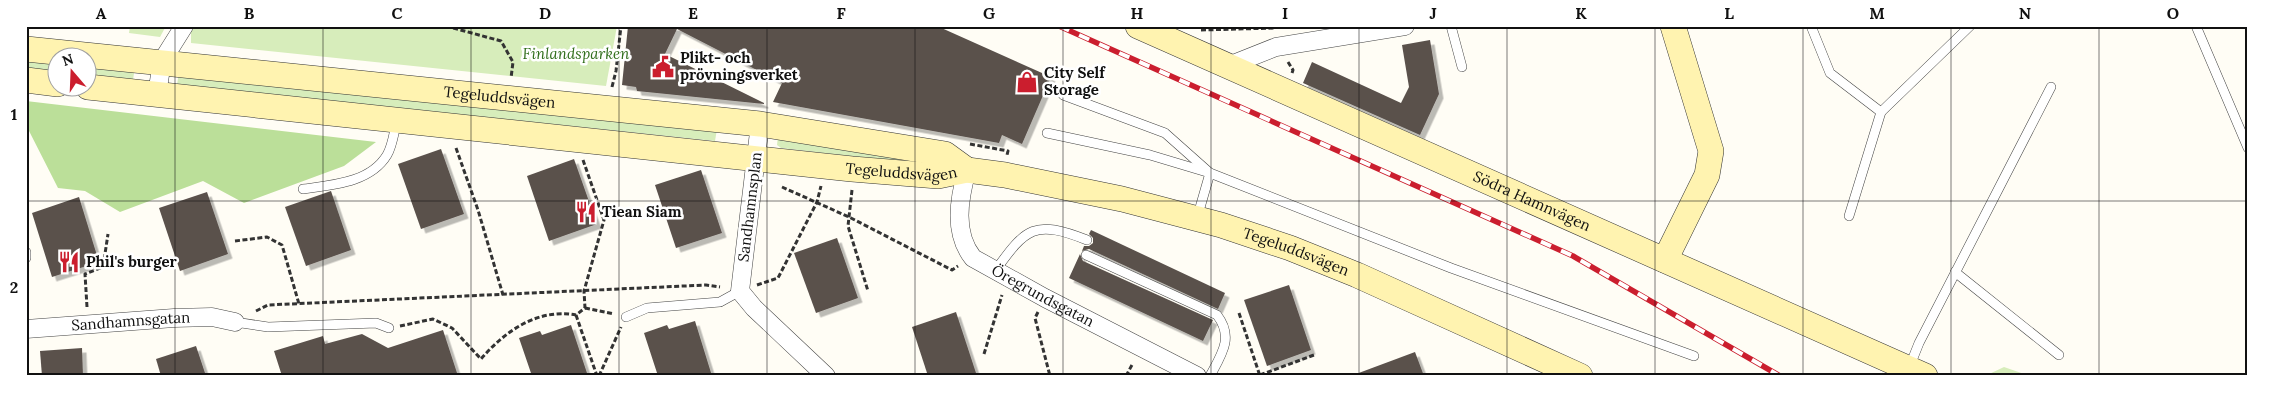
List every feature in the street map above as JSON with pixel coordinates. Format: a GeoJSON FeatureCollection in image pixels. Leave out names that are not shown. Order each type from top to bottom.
{"type":"FeatureCollection","features":[{"type":"Feature","properties":{"kind":"main road","name":"Södra Hamnvägen"},"geometry":{"type":"LineString","coordinates":[[1138,26],[1917,372]]}},
{"type":"Feature","properties":{"kind":"main road"},"geometry":{"type":"LineString","coordinates":[[1665,260],[1707,175],[1711,150],[1673,26]]}},
{"type":"Feature","properties":{"kind":"main road","name":"Tegeluddsvägen"},"geometry":{"type":"LineString","coordinates":[[26,49],[760,124],[945,154],[967,170]]}},
{"type":"Feature","properties":{"kind":"main road"},"geometry":{"type":"LineString","coordinates":[[26,80],[48,83]]}},
{"type":"Feature","properties":{"kind":"main road","name":"Tegeluddsvägen"},"geometry":{"type":"LineString","coordinates":[[98,88],[938,176],[967,170],[1005,175],[1112,197],[1197,219],[1290,248],[1357,275],[1580,376]]}},
{"type":"Feature","properties":{"kind":"street"},"geometry":{"type":"LineString","coordinates":[[157,95],[162,62],[184,26]]}},
{"type":"Feature","properties":{"kind":"street"},"geometry":{"type":"LineString","coordinates":[[1228,66],[1276,47],[1405,26]]}},
{"type":"Feature","properties":{"kind":"street","name":"Sandhamnsplan"},"geometry":{"type":"LineString","coordinates":[[740,291],[760,124]]}},
{"type":"Feature","properties":{"kind":"street"},"geometry":{"type":"LineString","coordinates":[[967,170],[962,193],[960,229],[963,244],[973,258]]}},
{"type":"Feature","properties":{"kind":"street","name":"Öregrundsgatan"},"geometry":{"type":"LineString","coordinates":[[973,258],[994,271],[1197,376]]}},
{"type":"Feature","properties":{"kind":"street"},"geometry":{"type":"LineString","coordinates":[[740,291],[754,308],[826,376]]}},
{"type":"Feature","properties":{"kind":"street","name":"Sandhamnsgatan"},"geometry":{"type":"LineString","coordinates":[[26,329],[88,323],[212,317],[235,322]]}},
{"type":"Feature","properties":{"kind":"lane"},"geometry":{"type":"LineString","coordinates":[[1451,26],[1462,67]]}},
{"type":"Feature","properties":{"kind":"lane"},"geometry":{"type":"LineString","coordinates":[[1811,26],[1830,74],[1881,112]]}},
{"type":"Feature","properties":{"kind":"lane"},"geometry":{"type":"LineString","coordinates":[[1848,216],[1881,112],[1970,26]]}},
{"type":"Feature","properties":{"kind":"lane"},"geometry":{"type":"LineString","coordinates":[[2196,26],[2248,148]]}},
{"type":"Feature","properties":{"kind":"lane"},"geometry":{"type":"LineString","coordinates":[[1917,372],[1919,343],[2051,87]]}},
{"type":"Feature","properties":{"kind":"lane"},"geometry":{"type":"LineString","coordinates":[[1063,95],[1165,133],[1210,173]]}},
{"type":"Feature","properties":{"kind":"lane"},"geometry":{"type":"LineString","coordinates":[[303,189],[354,180],[377,166],[388,154],[397,120]]}},
{"type":"Feature","properties":{"kind":"lane"},"geometry":{"type":"LineString","coordinates":[[1047,133],[1150,154],[1210,173],[1450,268],[1694,356]]}},
{"type":"Feature","properties":{"kind":"lane"},"geometry":{"type":"LineString","coordinates":[[1197,219],[1210,173]]}},
{"type":"Feature","properties":{"kind":"lane"},"geometry":{"type":"LineString","coordinates":[[994,271],[1016,242],[1033,230],[1054,228],[1087,240]]}},
{"type":"Feature","properties":{"kind":"lane"},"geometry":{"type":"LineString","coordinates":[[26,252],[26,258]]}},
{"type":"Feature","properties":{"kind":"lane"},"geometry":{"type":"LineString","coordinates":[[1086,255],[1217,315],[1226,326],[1227,341],[1210,376]]}},
{"type":"Feature","properties":{"kind":"lane"},"geometry":{"type":"LineString","coordinates":[[1955,272],[2059,355]]}},
{"type":"Feature","properties":{"kind":"lane"},"geometry":{"type":"LineString","coordinates":[[626,317],[647,308],[720,302],[740,291]]}},
{"type":"Feature","properties":{"kind":"lane"},"geometry":{"type":"LineString","coordinates":[[235,322],[268,327],[376,322],[389,328]]}},
{"type":"Feature","properties":{"kind":"path"},"geometry":{"type":"LineString","coordinates":[[446,26],[501,42],[513,62],[510,81]]}},
{"type":"Feature","properties":{"kind":"path"},"geometry":{"type":"LineString","coordinates":[[610,93],[616,71],[621,26]]}},
{"type":"Feature","properties":{"kind":"path"},"geometry":{"type":"LineString","coordinates":[[1196,30],[1261,28],[1266,26]]}},
{"type":"Feature","properties":{"kind":"path"},"geometry":{"type":"LineString","coordinates":[[455,146],[478,210],[503,295]]}},
{"type":"Feature","properties":{"kind":"path"},"geometry":{"type":"LineString","coordinates":[[389,328],[433,319],[452,328],[481,359],[495,343],[530,320],[558,312],[576,315],[585,308],[584,291],[604,220],[582,157]]}},
{"type":"Feature","properties":{"kind":"path"},"geometry":{"type":"LineString","coordinates":[[235,322],[268,305],[706,285],[740,291],[778,278],[817,202],[821,184]]}},
{"type":"Feature","properties":{"kind":"path"},"geometry":{"type":"LineString","coordinates":[[782,187],[849,217],[952,270],[973,258]]}},
{"type":"Feature","properties":{"kind":"path"},"geometry":{"type":"LineString","coordinates":[[852,187],[848,226],[868,290]]}},
{"type":"Feature","properties":{"kind":"path"},"geometry":{"type":"LineString","coordinates":[[88,323],[85,274],[103,267],[108,234]]}},
{"type":"Feature","properties":{"kind":"path"},"geometry":{"type":"LineString","coordinates":[[235,241],[267,237],[282,245],[299,304]]}},
{"type":"Feature","properties":{"kind":"path"},"geometry":{"type":"LineString","coordinates":[[984,354],[1002,295]]}},
{"type":"Feature","properties":{"kind":"path"},"geometry":{"type":"LineString","coordinates":[[1046,298],[1035,318],[1050,376]]}},
{"type":"Feature","properties":{"kind":"path"},"geometry":{"type":"LineString","coordinates":[[1239,313],[1260,375],[1314,355]]}},
{"type":"Feature","properties":{"kind":"path"},"geometry":{"type":"LineString","coordinates":[[576,315],[598,376]]}},
{"type":"Feature","properties":{"kind":"path"},"geometry":{"type":"LineString","coordinates":[[598,376],[615,341]]}},
{"type":"Feature","properties":{"kind":"path"},"geometry":{"type":"LineString","coordinates":[[1128,374],[1133,363]]}},
{"type":"Feature","properties":{"kind":"green space"},"geometry":{"type":"Polygon","coordinates":[[[130,26],[166,26],[160,37],[129,33],[130,26]]]}},
{"type":"Feature","properties":{"kind":"green space","name":"Finlandsparken"},"geometry":{"type":"Polygon","coordinates":[[[194,26],[617,26],[606,86],[191,43],[191,30],[194,26]]]}},
{"type":"Feature","properties":{"kind":"green space"},"geometry":{"type":"Polygon","coordinates":[[[26,56],[48,58],[48,71],[26,69],[26,56]]]}},
{"type":"Feature","properties":{"kind":"green space"},"geometry":{"type":"Polygon","coordinates":[[[98,63],[135,67],[133,80],[98,77],[98,63]]]}},
{"type":"Feature","properties":{"kind":"green space"},"geometry":{"type":"Polygon","coordinates":[[[179,72],[717,129],[715,141],[177,85],[179,72]]]}},
{"type":"Feature","properties":{"kind":"green space"},"geometry":{"type":"Polygon","coordinates":[[[26,101],[376,142],[344,166],[244,203],[203,181],[120,212],[85,191],[58,188],[26,125],[26,101]]]}},
{"type":"Feature","properties":{"kind":"green space"},"geometry":{"type":"Polygon","coordinates":[[[778,136],[941,164],[941,167],[781,148],[777,145],[778,136]]]}},
{"type":"Feature","properties":{"kind":"green space"},"geometry":{"type":"Polygon","coordinates":[[[2004,367],[2030,376],[1985,376],[2004,367]]]}},
{"type":"Feature","properties":{"kind":"building"},"geometry":{"type":"Polygon","coordinates":[[[628,26],[937,26],[1051,77],[1022,144],[1002,135],[999,143],[773,102],[782,83],[677,29],[665,54],[764,104],[637,91],[636,87],[622,85],[628,26]]]}},
{"type":"Feature","properties":{"kind":"building"},"geometry":{"type":"Polygon","coordinates":[[[1430,40],[1439,94],[1420,135],[1303,83],[1312,62],[1401,103],[1409,87],[1402,45],[1430,40]]]}},
{"type":"Feature","properties":{"kind":"building"},"geometry":{"type":"Polygon","coordinates":[[[441,149],[464,214],[421,229],[398,164],[441,149]]]}},
{"type":"Feature","properties":{"kind":"building"},"geometry":{"type":"Polygon","coordinates":[[[574,159],[597,224],[549,241],[527,176],[574,159]]]}},
{"type":"Feature","properties":{"kind":"building"},"geometry":{"type":"Polygon","coordinates":[[[701,170],[722,233],[676,248],[655,185],[701,170]]]}},
{"type":"Feature","properties":{"kind":"building"},"geometry":{"type":"Polygon","coordinates":[[[331,191],[351,250],[306,266],[285,207],[331,191]]]}},
{"type":"Feature","properties":{"kind":"building"},"geometry":{"type":"Polygon","coordinates":[[[207,192],[228,254],[180,271],[159,208],[207,192]]]}},
{"type":"Feature","properties":{"kind":"building"},"geometry":{"type":"Polygon","coordinates":[[[79,197],[99,262],[52,277],[32,213],[79,197]]]}},
{"type":"Feature","properties":{"kind":"building"},"geometry":{"type":"Polygon","coordinates":[[[1091,230],[1225,293],[1218,309],[1089,249],[1082,251],[1084,246],[1089,246],[1093,243],[1093,238],[1089,234],[1091,230]]]}},
{"type":"Feature","properties":{"kind":"building"},"geometry":{"type":"Polygon","coordinates":[[[837,238],[858,298],[816,313],[794,253],[837,238]]]}},
{"type":"Feature","properties":{"kind":"building"},"geometry":{"type":"Polygon","coordinates":[[[1080,254],[1083,261],[1213,320],[1203,341],[1069,278],[1080,254]]]}},
{"type":"Feature","properties":{"kind":"building"},"geometry":{"type":"Polygon","coordinates":[[[1289,285],[1311,350],[1267,366],[1244,300],[1289,285]]]}},
{"type":"Feature","properties":{"kind":"building"},"geometry":{"type":"Polygon","coordinates":[[[956,312],[976,373],[968,376],[928,376],[912,327],[956,312]]]}},
{"type":"Feature","properties":{"kind":"building"},"geometry":{"type":"Polygon","coordinates":[[[695,321],[712,376],[658,376],[644,333],[667,325],[669,329],[695,321]]]}},
{"type":"Feature","properties":{"kind":"building"},"geometry":{"type":"Polygon","coordinates":[[[571,325],[588,376],[532,376],[519,338],[540,331],[542,335],[571,325]]]}},
{"type":"Feature","properties":{"kind":"building"},"geometry":{"type":"Polygon","coordinates":[[[443,330],[458,376],[282,376],[274,351],[323,336],[325,344],[362,334],[388,348],[443,330]]]}},
{"type":"Feature","properties":{"kind":"building"},"geometry":{"type":"Polygon","coordinates":[[[196,346],[206,376],[161,376],[156,359],[196,346]]]}},
{"type":"Feature","properties":{"kind":"building"},"geometry":{"type":"Polygon","coordinates":[[[82,348],[83,376],[42,376],[40,351],[82,348]]]}},
{"type":"Feature","properties":{"kind":"building"},"geometry":{"type":"Polygon","coordinates":[[[1415,352],[1424,376],[1356,376],[1356,374],[1415,352]]]}},
{"type":"Feature","properties":{"kind":"railway"},"geometry":{"type":"LineString","coordinates":[[1059,26],[1573,256],[1780,376]]}},
{"type":"Feature","properties":{"kind":"place","name":"Plikt- och prövningsverket"},"geometry":{"type":"Point","coordinates":[663,67]}},
{"type":"Feature","properties":{"kind":"place","name":"City Self Storage"},"geometry":{"type":"Point","coordinates":[1027,82]}},
{"type":"Feature","properties":{"kind":"place","name":"Tiean Siam"},"geometry":{"type":"Point","coordinates":[586,212]}},
{"type":"Feature","properties":{"kind":"place","name":"Phil's burger"},"geometry":{"type":"Point","coordinates":[69,262]}}]}
